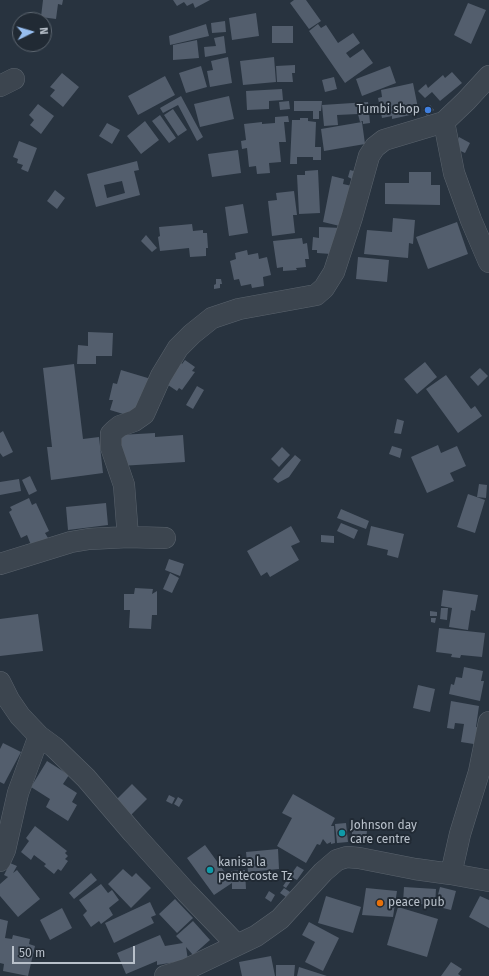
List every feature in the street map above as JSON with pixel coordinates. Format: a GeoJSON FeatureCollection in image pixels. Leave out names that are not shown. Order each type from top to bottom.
{"type":"FeatureCollection","features":[{"type":"Feature","properties":{"kind":"street"},"geometry":{"type":"LineString","coordinates":[[128,536],[124,485],[111,447],[111,434],[120,426],[134,421],[144,414],[161,376],[178,348],[192,334],[212,318],[239,309],[316,295],[324,288],[334,272],[370,156],[375,147],[384,140],[444,122],[489,76]]}},
{"type":"Feature","properties":{"kind":"street"},"geometry":{"type":"LineString","coordinates":[[444,122],[454,173],[471,220],[489,262]]}},
{"type":"Feature","properties":{"kind":"street"},"geometry":{"type":"LineString","coordinates":[[0,564],[71,542],[105,537],[128,536],[165,538]]}},
{"type":"Feature","properties":{"kind":"street"},"geometry":{"type":"LineString","coordinates":[[0,682],[9,700],[20,716],[39,736],[54,747],[86,778],[133,834],[237,945]]}},
{"type":"Feature","properties":{"kind":"street"},"geometry":{"type":"LineString","coordinates":[[451,874],[460,834],[479,772],[489,725]]}},
{"type":"Feature","properties":{"kind":"street"},"geometry":{"type":"LineString","coordinates":[[0,861],[6,844],[18,792],[39,736]]}},
{"type":"Feature","properties":{"kind":"street"},"geometry":{"type":"LineString","coordinates":[[165,976],[187,969],[256,936],[280,919],[323,872],[337,860],[347,857],[489,881]]}},
{"type":"Feature","properties":{"kind":"building"},"geometry":{"type":"Polygon","coordinates":[[[43,0],[63,0],[62,5],[58,4],[56,19],[52,18],[52,12],[42,12],[43,0]]]}},
{"type":"Feature","properties":{"kind":"building"},"geometry":{"type":"Polygon","coordinates":[[[173,0],[210,0],[195,8],[193,3],[187,6],[184,2],[177,6],[173,0]]]}},
{"type":"Feature","properties":{"kind":"building"},"geometry":{"type":"Polygon","coordinates":[[[294,0],[306,0],[321,21],[309,29],[290,3],[294,0]]]}},
{"type":"Feature","properties":{"kind":"building"},"geometry":{"type":"Polygon","coordinates":[[[468,3],[486,10],[471,44],[454,35],[468,3]]]}},
{"type":"Feature","properties":{"kind":"building"},"geometry":{"type":"Polygon","coordinates":[[[256,13],[259,36],[232,40],[229,18],[256,13]]]}},
{"type":"Feature","properties":{"kind":"building"},"geometry":{"type":"Polygon","coordinates":[[[225,21],[226,32],[212,33],[211,23],[225,21]]]}},
{"type":"Feature","properties":{"kind":"building"},"geometry":{"type":"Polygon","coordinates":[[[206,24],[209,36],[170,45],[169,36],[206,24]]]}},
{"type":"Feature","properties":{"kind":"building"},"geometry":{"type":"Polygon","coordinates":[[[318,24],[321,28],[326,25],[338,43],[353,33],[360,43],[346,53],[350,58],[363,49],[373,63],[345,83],[309,31],[318,24]]]}},
{"type":"Feature","properties":{"kind":"building"},"geometry":{"type":"Polygon","coordinates":[[[272,26],[293,26],[293,43],[272,43],[272,26]]]}},
{"type":"Feature","properties":{"kind":"building"},"geometry":{"type":"Polygon","coordinates":[[[224,36],[226,53],[205,57],[204,47],[216,46],[214,38],[224,36]]]}},
{"type":"Feature","properties":{"kind":"building"},"geometry":{"type":"Polygon","coordinates":[[[197,40],[199,58],[173,60],[173,45],[197,40]]]}},
{"type":"Feature","properties":{"kind":"building"},"geometry":{"type":"Polygon","coordinates":[[[228,57],[232,83],[210,87],[207,71],[213,70],[211,61],[228,57]]]}},
{"type":"Feature","properties":{"kind":"building"},"geometry":{"type":"Polygon","coordinates":[[[274,57],[276,82],[243,85],[240,61],[274,57]]]}},
{"type":"Feature","properties":{"kind":"building"},"geometry":{"type":"Polygon","coordinates":[[[295,65],[295,73],[292,73],[293,82],[277,82],[276,66],[295,65]]]}},
{"type":"Feature","properties":{"kind":"building"},"geometry":{"type":"Polygon","coordinates":[[[201,66],[207,87],[186,93],[179,73],[201,66]]]}},
{"type":"Feature","properties":{"kind":"building"},"geometry":{"type":"Polygon","coordinates":[[[390,66],[396,83],[362,96],[356,79],[390,66]]]}},
{"type":"Feature","properties":{"kind":"building"},"geometry":{"type":"Polygon","coordinates":[[[452,72],[462,83],[440,101],[432,92],[425,98],[418,91],[426,84],[428,88],[443,75],[445,78],[452,72]]]}},
{"type":"Feature","properties":{"kind":"building"},"geometry":{"type":"Polygon","coordinates":[[[62,73],[79,87],[63,107],[50,96],[55,90],[50,87],[62,73]]]}},
{"type":"Feature","properties":{"kind":"building"},"geometry":{"type":"Polygon","coordinates":[[[165,76],[175,95],[138,115],[128,96],[165,76]]]}},
{"type":"Feature","properties":{"kind":"building"},"geometry":{"type":"Polygon","coordinates":[[[334,77],[337,89],[325,92],[322,80],[334,77]]]}},
{"type":"Feature","properties":{"kind":"building"},"geometry":{"type":"Polygon","coordinates":[[[413,83],[419,113],[392,119],[392,116],[382,118],[378,98],[382,97],[381,90],[413,83]]]}},
{"type":"Feature","properties":{"kind":"building"},"geometry":{"type":"Polygon","coordinates":[[[282,89],[283,100],[269,101],[269,109],[247,110],[246,91],[282,89]]]}},
{"type":"Feature","properties":{"kind":"building"},"geometry":{"type":"Polygon","coordinates":[[[181,96],[203,137],[197,141],[178,105],[163,113],[160,108],[181,96]]]}},
{"type":"Feature","properties":{"kind":"building"},"geometry":{"type":"Polygon","coordinates":[[[229,96],[234,119],[200,127],[194,104],[229,96]]]}},
{"type":"Feature","properties":{"kind":"building"},"geometry":{"type":"Polygon","coordinates":[[[289,101],[290,109],[280,110],[279,102],[289,101]]]}},
{"type":"Feature","properties":{"kind":"building"},"geometry":{"type":"Polygon","coordinates":[[[294,101],[322,101],[321,111],[319,111],[319,119],[313,119],[313,111],[294,111],[294,101]]]}},
{"type":"Feature","properties":{"kind":"building"},"geometry":{"type":"Polygon","coordinates":[[[368,102],[370,123],[363,124],[363,121],[360,122],[358,114],[337,115],[338,125],[324,126],[322,105],[368,102]]]}},
{"type":"Feature","properties":{"kind":"building"},"geometry":{"type":"Polygon","coordinates":[[[38,104],[54,116],[41,134],[30,125],[34,120],[29,115],[38,104]]]}},
{"type":"Feature","properties":{"kind":"building","name":"Tumbi shop"},"geometry":{"type":"Polygon","coordinates":[[[430,105],[434,110],[427,116],[423,110],[430,105]]]}},
{"type":"Feature","properties":{"kind":"building"},"geometry":{"type":"Polygon","coordinates":[[[173,109],[187,130],[178,136],[164,115],[173,109]]]}},
{"type":"Feature","properties":{"kind":"building"},"geometry":{"type":"Polygon","coordinates":[[[160,115],[176,138],[169,143],[152,121],[160,115]]]}},
{"type":"Feature","properties":{"kind":"building"},"geometry":{"type":"Polygon","coordinates":[[[288,116],[289,122],[284,122],[286,142],[279,142],[281,162],[269,163],[270,173],[257,174],[256,166],[249,167],[247,148],[242,149],[241,141],[246,140],[244,124],[262,122],[262,124],[275,123],[275,117],[288,116]]]}},
{"type":"Feature","properties":{"kind":"building"},"geometry":{"type":"Polygon","coordinates":[[[300,118],[308,118],[308,121],[316,122],[315,147],[321,147],[321,160],[313,160],[313,157],[297,157],[297,164],[290,164],[292,120],[300,120],[300,118]]]}},
{"type":"Feature","properties":{"kind":"building"},"geometry":{"type":"Polygon","coordinates":[[[145,121],[159,140],[141,154],[127,136],[145,121]]]}},
{"type":"Feature","properties":{"kind":"building"},"geometry":{"type":"Polygon","coordinates":[[[362,122],[365,144],[324,151],[321,129],[362,122]]]}},
{"type":"Feature","properties":{"kind":"building"},"geometry":{"type":"Polygon","coordinates":[[[107,123],[120,130],[112,144],[99,136],[107,123]]]}},
{"type":"Feature","properties":{"kind":"building"},"geometry":{"type":"Polygon","coordinates":[[[459,137],[470,143],[465,153],[454,148],[459,137]]]}},
{"type":"Feature","properties":{"kind":"building"},"geometry":{"type":"Polygon","coordinates":[[[19,141],[37,148],[28,172],[21,169],[23,165],[17,163],[18,159],[13,157],[19,141]]]}},
{"type":"Feature","properties":{"kind":"building"},"geometry":{"type":"Polygon","coordinates":[[[238,150],[241,173],[212,177],[208,154],[238,150]]]}},
{"type":"Feature","properties":{"kind":"building"},"geometry":{"type":"Polygon","coordinates":[[[137,161],[139,170],[134,171],[140,195],[96,207],[87,174],[137,161]],[[122,181],[104,185],[107,198],[125,193],[122,181]]]}},
{"type":"Feature","properties":{"kind":"building"},"geometry":{"type":"Polygon","coordinates":[[[318,170],[320,213],[299,214],[297,175],[305,175],[305,171],[318,170]]]}},
{"type":"Feature","properties":{"kind":"building"},"geometry":{"type":"Polygon","coordinates":[[[350,170],[357,172],[354,180],[348,177],[350,170]]]}},
{"type":"Feature","properties":{"kind":"building"},"geometry":{"type":"Polygon","coordinates":[[[409,172],[431,172],[431,185],[440,185],[440,205],[385,204],[385,183],[409,183],[409,172]]]}},
{"type":"Feature","properties":{"kind":"building"},"geometry":{"type":"Polygon","coordinates":[[[332,176],[344,179],[343,184],[352,186],[344,227],[323,222],[332,176]]]}},
{"type":"Feature","properties":{"kind":"building"},"geometry":{"type":"Polygon","coordinates":[[[55,190],[65,198],[57,209],[47,201],[55,190]]]}},
{"type":"Feature","properties":{"kind":"building"},"geometry":{"type":"Polygon","coordinates":[[[294,191],[297,215],[293,215],[295,233],[272,236],[268,201],[277,200],[276,193],[294,191]]]}},
{"type":"Feature","properties":{"kind":"building"},"geometry":{"type":"Polygon","coordinates":[[[243,204],[248,233],[229,236],[225,207],[243,204]]]}},
{"type":"Feature","properties":{"kind":"building"},"geometry":{"type":"Polygon","coordinates":[[[393,218],[415,220],[413,244],[409,243],[408,258],[364,254],[367,230],[392,232],[393,218]]]}},
{"type":"Feature","properties":{"kind":"building"},"geometry":{"type":"Polygon","coordinates":[[[457,222],[468,254],[428,269],[416,237],[457,222]]]}},
{"type":"Feature","properties":{"kind":"building"},"geometry":{"type":"Polygon","coordinates":[[[192,224],[193,231],[203,230],[203,233],[207,233],[208,248],[206,248],[206,256],[190,257],[189,248],[160,251],[158,237],[160,236],[159,227],[192,224]]]}},
{"type":"Feature","properties":{"kind":"building"},"geometry":{"type":"Polygon","coordinates":[[[319,227],[341,228],[331,254],[317,253],[317,250],[312,250],[313,237],[319,238],[319,227]]]}},
{"type":"Feature","properties":{"kind":"building"},"geometry":{"type":"Polygon","coordinates":[[[146,235],[157,248],[152,252],[141,241],[146,235]]]}},
{"type":"Feature","properties":{"kind":"building"},"geometry":{"type":"Polygon","coordinates":[[[302,238],[303,244],[307,243],[309,259],[305,259],[306,267],[296,268],[297,270],[283,271],[283,267],[277,268],[273,241],[302,238]]]}},
{"type":"Feature","properties":{"kind":"building"},"geometry":{"type":"Polygon","coordinates":[[[247,250],[248,255],[258,253],[259,259],[267,257],[271,275],[263,277],[264,286],[252,288],[251,284],[241,286],[239,279],[234,280],[230,261],[236,259],[235,253],[247,250]]]}},
{"type":"Feature","properties":{"kind":"building"},"geometry":{"type":"Polygon","coordinates":[[[358,257],[389,260],[387,282],[356,279],[358,257]]]}},
{"type":"Feature","properties":{"kind":"building"},"geometry":{"type":"Polygon","coordinates":[[[216,279],[221,279],[222,284],[220,284],[220,288],[214,289],[214,285],[216,284],[216,279]]]}},
{"type":"Feature","properties":{"kind":"building"},"geometry":{"type":"Polygon","coordinates":[[[88,332],[113,333],[112,356],[96,356],[96,364],[77,364],[78,345],[88,346],[88,332]]]}},
{"type":"Feature","properties":{"kind":"building"},"geometry":{"type":"Polygon","coordinates":[[[185,360],[195,367],[192,371],[195,372],[182,390],[179,388],[177,391],[168,385],[180,362],[182,364],[185,360]]]}},
{"type":"Feature","properties":{"kind":"building"},"geometry":{"type":"Polygon","coordinates":[[[425,362],[437,377],[417,394],[404,379],[425,362]]]}},
{"type":"Feature","properties":{"kind":"building"},"geometry":{"type":"Polygon","coordinates":[[[74,364],[83,439],[99,437],[103,473],[51,480],[47,447],[52,447],[43,368],[74,364]]]}},
{"type":"Feature","properties":{"kind":"building"},"geometry":{"type":"Polygon","coordinates":[[[480,368],[488,376],[478,386],[470,377],[480,368]]]}},
{"type":"Feature","properties":{"kind":"building"},"geometry":{"type":"Polygon","coordinates":[[[121,370],[151,379],[143,406],[130,416],[110,410],[113,400],[109,400],[113,383],[117,384],[121,370]]]}},
{"type":"Feature","properties":{"kind":"building"},"geometry":{"type":"Polygon","coordinates":[[[446,375],[471,409],[475,406],[482,416],[458,433],[426,389],[446,375]]]}},
{"type":"Feature","properties":{"kind":"building"},"geometry":{"type":"Polygon","coordinates":[[[197,386],[204,390],[193,409],[186,405],[197,386]]]}},
{"type":"Feature","properties":{"kind":"building"},"geometry":{"type":"Polygon","coordinates":[[[397,419],[404,421],[401,434],[394,433],[397,419]]]}},
{"type":"Feature","properties":{"kind":"building"},"geometry":{"type":"Polygon","coordinates":[[[3,431],[13,452],[3,457],[0,453],[0,433],[3,431]]]}},
{"type":"Feature","properties":{"kind":"building"},"geometry":{"type":"Polygon","coordinates":[[[155,433],[155,437],[183,435],[185,462],[120,466],[120,435],[155,433]]]}},
{"type":"Feature","properties":{"kind":"building"},"geometry":{"type":"Polygon","coordinates":[[[438,445],[441,453],[457,446],[466,466],[450,473],[454,481],[427,493],[411,457],[438,445]]]}},
{"type":"Feature","properties":{"kind":"building"},"geometry":{"type":"Polygon","coordinates":[[[392,446],[402,449],[400,458],[389,454],[392,446]]]}},
{"type":"Feature","properties":{"kind":"building"},"geometry":{"type":"Polygon","coordinates":[[[282,447],[290,455],[279,467],[271,459],[282,447]]]}},
{"type":"Feature","properties":{"kind":"building"},"geometry":{"type":"Polygon","coordinates":[[[295,455],[301,460],[289,477],[278,483],[273,479],[295,455]]]}},
{"type":"Feature","properties":{"kind":"building"},"geometry":{"type":"Polygon","coordinates":[[[30,476],[37,491],[29,495],[22,480],[30,476]]]}},
{"type":"Feature","properties":{"kind":"building"},"geometry":{"type":"Polygon","coordinates":[[[19,479],[21,491],[0,495],[0,482],[19,479]]]}},
{"type":"Feature","properties":{"kind":"building"},"geometry":{"type":"Polygon","coordinates":[[[479,484],[487,485],[486,498],[477,497],[479,484]]]}},
{"type":"Feature","properties":{"kind":"building"},"geometry":{"type":"Polygon","coordinates":[[[468,494],[485,500],[475,533],[457,527],[468,494]]]}},
{"type":"Feature","properties":{"kind":"building"},"geometry":{"type":"Polygon","coordinates":[[[29,498],[32,505],[36,503],[49,531],[45,533],[48,538],[31,545],[27,535],[21,538],[9,512],[12,510],[10,507],[29,498]]]}},
{"type":"Feature","properties":{"kind":"building"},"geometry":{"type":"Polygon","coordinates":[[[106,503],[108,525],[68,530],[66,507],[106,503]]]}},
{"type":"Feature","properties":{"kind":"building"},"geometry":{"type":"Polygon","coordinates":[[[341,509],[369,521],[366,529],[337,518],[341,509]]]}},
{"type":"Feature","properties":{"kind":"building"},"geometry":{"type":"Polygon","coordinates":[[[341,523],[358,530],[354,539],[337,531],[341,523]]]}},
{"type":"Feature","properties":{"kind":"building"},"geometry":{"type":"Polygon","coordinates":[[[291,526],[300,542],[291,546],[299,560],[270,577],[267,572],[261,576],[247,551],[291,526]]]}},
{"type":"Feature","properties":{"kind":"building"},"geometry":{"type":"Polygon","coordinates":[[[371,526],[404,534],[398,558],[387,555],[388,550],[367,545],[371,526]]]}},
{"type":"Feature","properties":{"kind":"building"},"geometry":{"type":"Polygon","coordinates":[[[321,535],[334,536],[334,543],[321,542],[321,535]]]}},
{"type":"Feature","properties":{"kind":"building"},"geometry":{"type":"Polygon","coordinates":[[[169,559],[184,564],[180,576],[165,570],[169,559]]]}},
{"type":"Feature","properties":{"kind":"building"},"geometry":{"type":"Polygon","coordinates":[[[170,573],[179,578],[172,593],[163,589],[170,573]]]}},
{"type":"Feature","properties":{"kind":"building"},"geometry":{"type":"Polygon","coordinates":[[[135,588],[153,589],[152,594],[157,591],[157,615],[152,615],[151,629],[129,628],[130,610],[124,610],[124,594],[134,594],[135,588]]]}},
{"type":"Feature","properties":{"kind":"building"},"geometry":{"type":"Polygon","coordinates":[[[443,590],[478,595],[475,611],[471,610],[468,630],[449,627],[452,608],[441,606],[443,590]]]}},
{"type":"Feature","properties":{"kind":"building"},"geometry":{"type":"Polygon","coordinates":[[[441,608],[448,608],[447,620],[440,619],[441,608]]]}},
{"type":"Feature","properties":{"kind":"building"},"geometry":{"type":"Polygon","coordinates":[[[430,611],[437,612],[437,616],[430,616],[430,611]]]}},
{"type":"Feature","properties":{"kind":"building"},"geometry":{"type":"Polygon","coordinates":[[[38,614],[43,651],[0,656],[0,619],[38,614]]]}},
{"type":"Feature","properties":{"kind":"building"},"geometry":{"type":"Polygon","coordinates":[[[431,618],[436,618],[435,623],[431,622],[431,618]]]}},
{"type":"Feature","properties":{"kind":"building"},"geometry":{"type":"Polygon","coordinates":[[[439,628],[485,633],[482,657],[461,655],[460,658],[451,657],[452,654],[436,652],[439,628]]]}},
{"type":"Feature","properties":{"kind":"building"},"geometry":{"type":"Polygon","coordinates":[[[464,667],[483,671],[481,681],[484,681],[480,701],[449,694],[451,684],[454,685],[456,677],[462,678],[464,667]]]}},
{"type":"Feature","properties":{"kind":"building"},"geometry":{"type":"Polygon","coordinates":[[[418,685],[435,689],[430,712],[413,708],[418,685]]]}},
{"type":"Feature","properties":{"kind":"building"},"geometry":{"type":"Polygon","coordinates":[[[451,701],[479,706],[476,727],[482,728],[480,745],[461,742],[464,724],[455,723],[454,729],[447,728],[451,701]]]}},
{"type":"Feature","properties":{"kind":"building"},"geometry":{"type":"Polygon","coordinates":[[[3,743],[21,752],[4,784],[0,782],[0,749],[3,743]]]}},
{"type":"Feature","properties":{"kind":"building"},"geometry":{"type":"Polygon","coordinates":[[[47,761],[69,775],[63,784],[77,793],[72,802],[77,805],[68,821],[46,807],[50,799],[31,787],[47,761]]]}},
{"type":"Feature","properties":{"kind":"building"},"geometry":{"type":"Polygon","coordinates":[[[132,784],[147,799],[127,819],[112,804],[132,784]]]}},
{"type":"Feature","properties":{"kind":"building"},"geometry":{"type":"Polygon","coordinates":[[[293,794],[335,818],[331,826],[334,826],[335,843],[331,844],[331,842],[327,844],[323,839],[320,845],[317,844],[306,863],[277,846],[292,818],[282,813],[293,794]]]}},
{"type":"Feature","properties":{"kind":"building"},"geometry":{"type":"Polygon","coordinates":[[[169,795],[175,798],[172,804],[166,801],[169,795]]]}},
{"type":"Feature","properties":{"kind":"building"},"geometry":{"type":"Polygon","coordinates":[[[178,797],[183,800],[179,807],[174,804],[178,797]]]}},
{"type":"Feature","properties":{"kind":"building","name":"Johnson day care centre"},"geometry":{"type":"Polygon","coordinates":[[[346,823],[348,842],[337,843],[335,824],[346,823]]]}},
{"type":"Feature","properties":{"kind":"building"},"geometry":{"type":"Polygon","coordinates":[[[35,826],[67,851],[65,853],[68,856],[65,859],[68,861],[61,871],[58,869],[54,874],[44,866],[46,864],[34,855],[31,860],[21,852],[29,841],[26,838],[35,826]]]}},
{"type":"Feature","properties":{"kind":"building"},"geometry":{"type":"Polygon","coordinates":[[[352,830],[367,831],[366,840],[352,840],[352,830]]]}},
{"type":"Feature","properties":{"kind":"building","name":"kanisa la pentecoste Tz"},"geometry":{"type":"Polygon","coordinates":[[[205,845],[232,882],[231,871],[245,870],[246,889],[232,889],[232,883],[214,895],[187,858],[205,845]]]}},
{"type":"Feature","properties":{"kind":"building"},"geometry":{"type":"Polygon","coordinates":[[[278,849],[279,869],[248,872],[246,852],[278,849]]]}},
{"type":"Feature","properties":{"kind":"building"},"geometry":{"type":"Polygon","coordinates":[[[10,863],[17,866],[13,873],[17,870],[40,899],[18,917],[0,896],[0,884],[8,877],[4,875],[10,863]]]}},
{"type":"Feature","properties":{"kind":"building"},"geometry":{"type":"Polygon","coordinates":[[[297,866],[304,870],[297,880],[293,878],[286,888],[283,886],[297,866]]]}},
{"type":"Feature","properties":{"kind":"building"},"geometry":{"type":"Polygon","coordinates":[[[123,869],[132,877],[136,873],[151,888],[131,908],[108,884],[123,869]]]}},
{"type":"Feature","properties":{"kind":"building"},"geometry":{"type":"Polygon","coordinates":[[[91,873],[97,880],[74,899],[69,893],[91,873]]]}},
{"type":"Feature","properties":{"kind":"building"},"geometry":{"type":"Polygon","coordinates":[[[101,884],[108,893],[112,890],[119,900],[109,908],[113,915],[101,924],[99,921],[91,927],[83,915],[87,911],[79,900],[101,884]]]}},
{"type":"Feature","properties":{"kind":"building"},"geometry":{"type":"Polygon","coordinates":[[[404,887],[436,889],[435,905],[403,903],[404,887]]]}},
{"type":"Feature","properties":{"kind":"building"},"geometry":{"type":"Polygon","coordinates":[[[440,887],[456,891],[451,910],[435,906],[440,887]]]}},
{"type":"Feature","properties":{"kind":"building"},"geometry":{"type":"Polygon","coordinates":[[[284,888],[290,892],[286,897],[280,893],[284,888]]]}},
{"type":"Feature","properties":{"kind":"building","name":"peace pub"},"geometry":{"type":"Polygon","coordinates":[[[366,888],[397,891],[393,917],[362,915],[366,888]]]}},
{"type":"Feature","properties":{"kind":"building"},"geometry":{"type":"Polygon","coordinates":[[[269,891],[275,895],[271,902],[265,898],[269,891]]]}},
{"type":"Feature","properties":{"kind":"building"},"geometry":{"type":"Polygon","coordinates":[[[326,896],[361,907],[353,933],[318,923],[326,896]]]}},
{"type":"Feature","properties":{"kind":"building"},"geometry":{"type":"Polygon","coordinates":[[[480,896],[489,900],[489,928],[469,917],[480,896]]]}},
{"type":"Feature","properties":{"kind":"building"},"geometry":{"type":"Polygon","coordinates":[[[175,899],[193,918],[177,933],[159,914],[175,899]]]}},
{"type":"Feature","properties":{"kind":"building"},"geometry":{"type":"Polygon","coordinates":[[[150,902],[156,915],[151,917],[154,923],[114,943],[105,923],[150,902]]]}},
{"type":"Feature","properties":{"kind":"building"},"geometry":{"type":"Polygon","coordinates":[[[398,907],[438,919],[427,957],[387,945],[398,907]]]}},
{"type":"Feature","properties":{"kind":"building"},"geometry":{"type":"Polygon","coordinates":[[[62,908],[72,928],[50,940],[40,920],[62,908]]]}},
{"type":"Feature","properties":{"kind":"building"},"geometry":{"type":"Polygon","coordinates":[[[0,919],[8,921],[5,938],[12,939],[13,935],[30,939],[29,944],[35,946],[28,976],[3,971],[4,964],[0,963],[0,919]]]}},
{"type":"Feature","properties":{"kind":"building"},"geometry":{"type":"Polygon","coordinates":[[[193,921],[210,940],[193,955],[186,947],[188,960],[157,965],[157,961],[126,974],[117,953],[160,935],[165,946],[183,943],[176,936],[193,921]]]}},
{"type":"Feature","properties":{"kind":"building"},"geometry":{"type":"Polygon","coordinates":[[[309,922],[339,938],[323,971],[305,962],[315,942],[302,935],[309,922]]]}},
{"type":"Feature","properties":{"kind":"building"},"geometry":{"type":"Polygon","coordinates":[[[271,956],[275,976],[242,976],[239,962],[271,956]]]}},
{"type":"Feature","properties":{"kind":"building"},"geometry":{"type":"Polygon","coordinates":[[[451,962],[462,969],[458,974],[461,976],[441,976],[451,962]]]}},
{"type":"Feature","properties":{"kind":"building"},"geometry":{"type":"Polygon","coordinates":[[[276,965],[295,965],[294,976],[276,976],[276,965]]]}},
{"type":"Feature","properties":{"kind":"building"},"geometry":{"type":"Polygon","coordinates":[[[299,967],[327,976],[297,976],[299,967]]]}},
{"type":"Feature","properties":{"kind":"place","name":"Tumbi shop"},"geometry":{"type":"Point","coordinates":[428,110]}},
{"type":"Feature","properties":{"kind":"place","name":"Johnson day care centre"},"geometry":{"type":"Point","coordinates":[342,833]}},
{"type":"Feature","properties":{"kind":"place","name":"kanisa la pentecoste Tz"},"geometry":{"type":"Point","coordinates":[210,870]}},
{"type":"Feature","properties":{"kind":"place","name":"peace pub"},"geometry":{"type":"Point","coordinates":[380,903]}}]}
